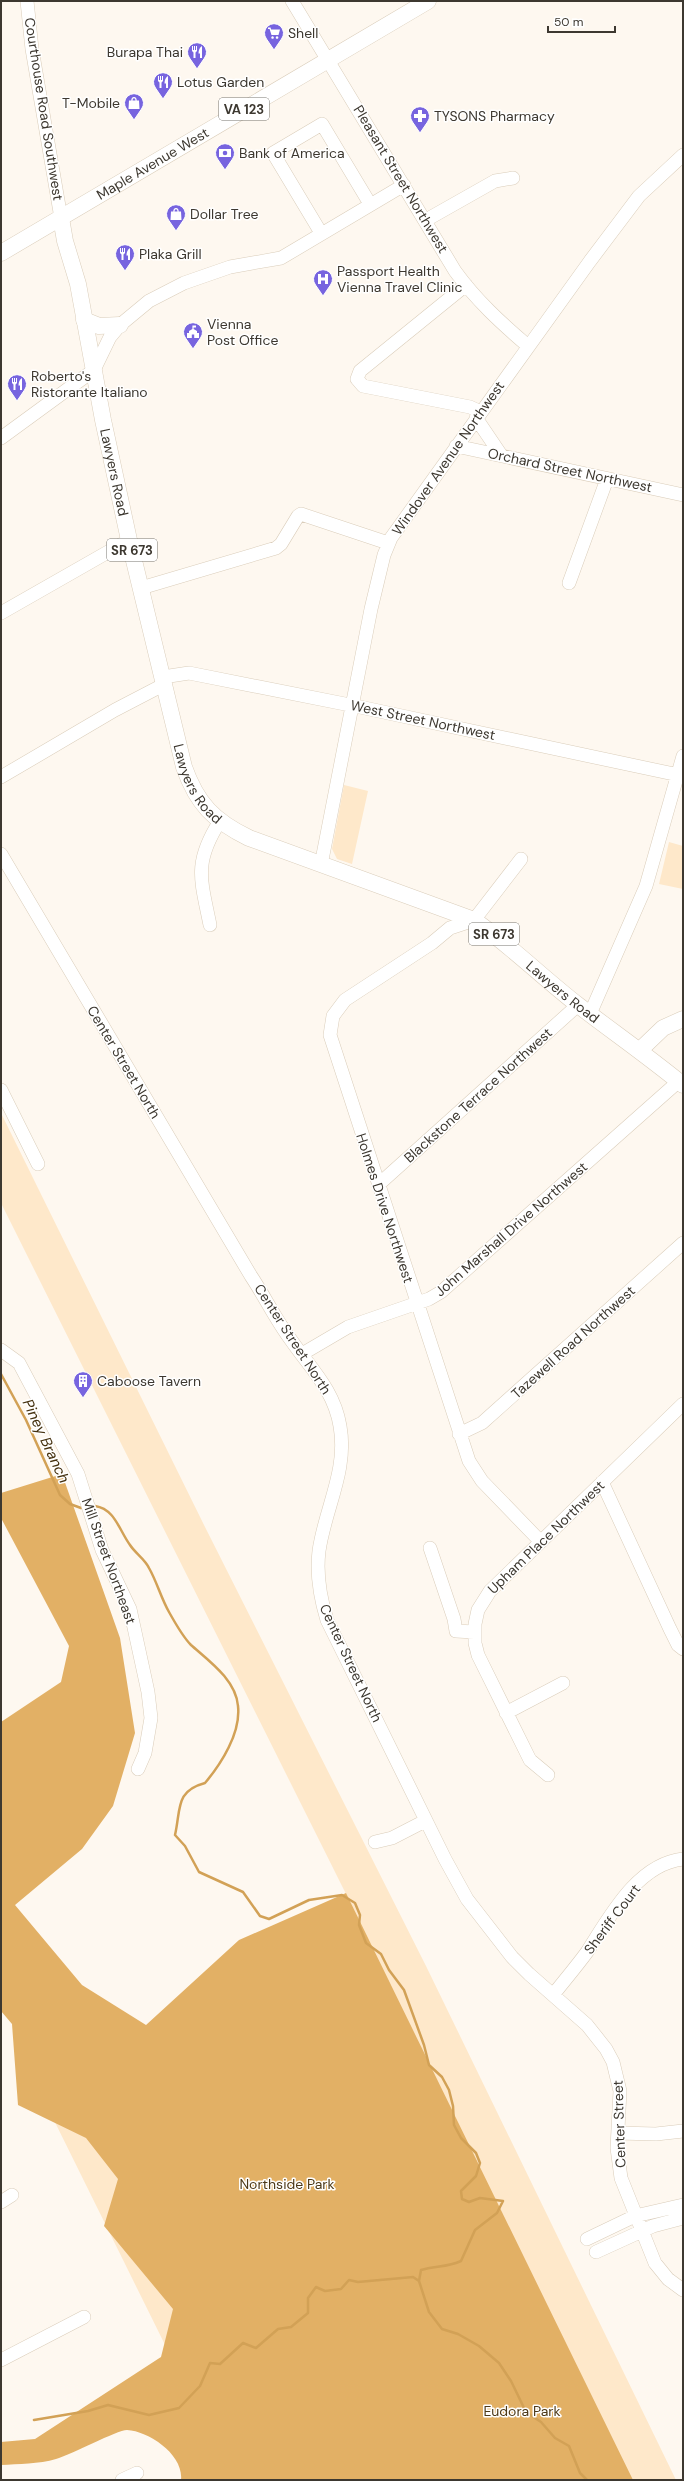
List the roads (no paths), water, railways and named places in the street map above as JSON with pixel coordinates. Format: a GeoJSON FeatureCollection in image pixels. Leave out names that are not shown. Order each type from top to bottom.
{"type":"FeatureCollection","features":[{"type":"Feature","properties":{"kind":"main road","name":"Maple Avenue West"},"geometry":{"type":"LineString","coordinates":[[1,253],[428,1]]}},
{"type":"Feature","properties":{"kind":"main road","name":"Lawyers Road"},"geometry":{"type":"LineString","coordinates":[[61,218],[84,320],[129,540],[190,785],[204,806],[220,821],[249,838],[474,920],[496,936],[584,1010],[640,1050],[681,1083]]}},
{"type":"Feature","properties":{"kind":"main road"},"geometry":{"type":"LineString","coordinates":[[84,320],[99,326],[120,325]]}},
{"type":"Feature","properties":{"kind":"main road"},"geometry":{"type":"LineString","coordinates":[[640,1050],[663,1028],[683,1019]]}},
{"type":"Feature","properties":{"kind":"street","name":"Courthouse Road Southwest"},"geometry":{"type":"LineString","coordinates":[[27,1],[32,49],[61,218]]}},
{"type":"Feature","properties":{"kind":"street","name":"Pleasant Street Northwest"},"geometry":{"type":"LineString","coordinates":[[292,1],[466,285],[495,318],[528,346]]}},
{"type":"Feature","properties":{"kind":"street"},"geometry":{"type":"LineString","coordinates":[[321,233],[273,153],[322,124],[370,204]]}},
{"type":"Feature","properties":{"kind":"street","name":"Windover Avenue Northwest"},"geometry":{"type":"LineString","coordinates":[[321,864],[354,706],[371,609],[388,543],[528,346],[640,196],[683,155]]}},
{"type":"Feature","properties":{"kind":"street"},"geometry":{"type":"LineString","coordinates":[[426,220],[495,181],[513,178]]}},
{"type":"Feature","properties":{"kind":"street"},"geometry":{"type":"LineString","coordinates":[[1,438],[94,370],[101,350],[120,325],[149,301],[178,286],[230,267],[281,258],[404,185]]}},
{"type":"Feature","properties":{"kind":"street"},"geometry":{"type":"LineString","coordinates":[[466,285],[360,371],[357,379],[362,386],[470,407],[479,415],[501,455]]}},
{"type":"Feature","properties":{"kind":"street","name":"Orchard Street Northwest"},"geometry":{"type":"LineString","coordinates":[[456,446],[683,495]]}},
{"type":"Feature","properties":{"kind":"street"},"geometry":{"type":"LineString","coordinates":[[570,583],[607,479]]}},
{"type":"Feature","properties":{"kind":"street"},"geometry":{"type":"LineString","coordinates":[[141,588],[276,548],[281,544],[298,516],[302,514],[388,543]]}},
{"type":"Feature","properties":{"kind":"street"},"geometry":{"type":"LineString","coordinates":[[1,613],[129,540]]}},
{"type":"Feature","properties":{"kind":"street","name":"West Street Northwest"},"geometry":{"type":"LineString","coordinates":[[1,777],[164,680],[189,673],[681,775]]}},
{"type":"Feature","properties":{"kind":"street"},"geometry":{"type":"LineString","coordinates":[[584,1010],[646,886],[681,775],[683,756]]}},
{"type":"Feature","properties":{"kind":"street"},"geometry":{"type":"LineString","coordinates":[[210,925],[201,881],[201,868],[205,846],[220,821]]}},
{"type":"Feature","properties":{"kind":"street","name":"Center Street North"},"geometry":{"type":"LineString","coordinates":[[1,854],[218,1221],[291,1340],[328,1390],[340,1426],[342,1444],[339,1480],[319,1551],[318,1585],[322,1604],[327,1620],[445,1860]]}},
{"type":"Feature","properties":{"kind":"street"},"geometry":{"type":"LineString","coordinates":[[474,920],[521,858]]}},
{"type":"Feature","properties":{"kind":"street","name":"Holmes Drive Northwest"},"geometry":{"type":"LineString","coordinates":[[474,920],[450,928],[432,943],[345,1000],[333,1016],[330,1035],[416,1304],[469,1461],[477,1475],[540,1541]]}},
{"type":"Feature","properties":{"kind":"street","name":"Blackstone Terrace Northwest"},"geometry":{"type":"LineString","coordinates":[[378,1185],[584,1010]]}},
{"type":"Feature","properties":{"kind":"street","name":"John Marshall Drive Northwest"},"geometry":{"type":"LineString","coordinates":[[302,1354],[348,1327],[416,1304],[448,1287],[681,1083]]}},
{"type":"Feature","properties":{"kind":"street"},"geometry":{"type":"LineString","coordinates":[[1,1090],[38,1164]]}},
{"type":"Feature","properties":{"kind":"street","name":"Tazewell Road Northwest"},"geometry":{"type":"LineString","coordinates":[[459,1434],[482,1423],[683,1243]]}},
{"type":"Feature","properties":{"kind":"street","name":"Mill Street Northeast"},"geometry":{"type":"LineString","coordinates":[[1,1350],[20,1363],[78,1474],[102,1550],[130,1609],[148,1692],[151,1718],[145,1753],[138,1769]]}},
{"type":"Feature","properties":{"kind":"street","name":"Upham Place Northwest"},"geometry":{"type":"LineString","coordinates":[[548,1775],[530,1760],[478,1655],[474,1632],[478,1610],[490,1591],[683,1404]]}},
{"type":"Feature","properties":{"kind":"street"},"geometry":{"type":"LineString","coordinates":[[602,1482],[670,1629],[683,1649]]}},
{"type":"Feature","properties":{"kind":"street"},"geometry":{"type":"LineString","coordinates":[[430,1548],[454,1619],[456,1631],[474,1632]]}},
{"type":"Feature","properties":{"kind":"street"},"geometry":{"type":"LineString","coordinates":[[506,1713],[563,1683]]}},
{"type":"Feature","properties":{"kind":"street"},"geometry":{"type":"LineString","coordinates":[[375,1842],[392,1838],[426,1821]]}},
{"type":"Feature","properties":{"kind":"street","name":"Sheriff Court"},"geometry":{"type":"LineString","coordinates":[[553,1996],[586,1953],[605,1923],[638,1884],[658,1868],[683,1859]]}},
{"type":"Feature","properties":{"kind":"street","name":"Center Street"},"geometry":{"type":"LineString","coordinates":[[445,1860],[468,1899],[503,1947],[528,1974],[594,2033],[613,2062],[620,2091],[618,2163],[635,2216],[657,2266],[668,2279],[683,2290]]}},
{"type":"Feature","properties":{"kind":"street"},"geometry":{"type":"LineString","coordinates":[[618,2133],[656,2134],[683,2131]]}},
{"type":"Feature","properties":{"kind":"street"},"geometry":{"type":"LineString","coordinates":[[1,2202],[12,2195]]}},
{"type":"Feature","properties":{"kind":"street"},"geometry":{"type":"LineString","coordinates":[[587,2239],[635,2216],[683,2205]]}},
{"type":"Feature","properties":{"kind":"street"},"geometry":{"type":"LineString","coordinates":[[596,2252],[641,2231],[683,2218]]}},
{"type":"Feature","properties":{"kind":"street"},"geometry":{"type":"LineString","coordinates":[[1,2360],[84,2317]]}},
{"type":"Feature","properties":{"kind":"street"},"geometry":{"type":"LineString","coordinates":[[122,2480],[137,2473]]}},
{"type":"Feature","properties":{"kind":"waterway","name":"Piney Branch"},"geometry":{"type":"LineString","coordinates":[[1,1374],[26,1420],[60,1495],[70,1504],[81,1508]]}},
{"type":"Feature","properties":{"kind":"waterway","name":"Piney Branch"},"geometry":{"type":"LineString","coordinates":[[95,1506],[107,1511],[116,1521],[132,1548],[147,1565],[166,1607],[183,1634],[191,1645],[213,1664],[227,1679],[236,1697],[238,1716],[229,1748],[205,1783],[195,1786],[184,1796],[179,1809],[175,1835],[185,1846],[199,1872],[243,1892],[260,1916],[269,1919],[309,1900],[342,1895],[355,1903],[360,1915],[359,1925],[366,1943],[381,1954],[389,1970],[404,1990],[424,2045],[429,2065],[442,2077],[449,2090],[453,2106],[454,2125],[461,2138],[476,2153],[480,2163],[476,2176],[461,2191],[462,2199],[469,2202],[480,2198],[503,2201],[497,2213],[475,2230],[461,2261],[421,2270],[419,2281],[429,2312],[442,2329],[458,2334],[479,2346],[499,2363],[511,2381],[526,2412],[541,2422],[555,2438],[569,2446],[580,2473],[587,2480]]}},
{"type":"Feature","properties":{"kind":"waterway"},"geometry":{"type":"LineString","coordinates":[[34,2420],[88,2411],[108,2405],[149,2415],[179,2408],[200,2386],[210,2363],[220,2364],[243,2343],[256,2348],[278,2329],[291,2327],[308,2313],[308,2298],[316,2287],[325,2291],[341,2289],[349,2280],[358,2282],[413,2277],[419,2281]]}},
{"type":"Feature","properties":{"kind":"place","name":"Shell"},"geometry":{"type":"Point","coordinates":[274,50]}},
{"type":"Feature","properties":{"kind":"place","name":"Burapa Thai"},"geometry":{"type":"Point","coordinates":[197,69]}},
{"type":"Feature","properties":{"kind":"place","name":"Lotus Garden"},"geometry":{"type":"Point","coordinates":[163,99]}},
{"type":"Feature","properties":{"kind":"place","name":"T-Mobile"},"geometry":{"type":"Point","coordinates":[134,120]}},
{"type":"Feature","properties":{"kind":"place","name":"TYSONS Pharmacy"},"geometry":{"type":"Point","coordinates":[420,133]}},
{"type":"Feature","properties":{"kind":"place","name":"Bank of America"},"geometry":{"type":"Point","coordinates":[225,170]}},
{"type":"Feature","properties":{"kind":"place","name":"Dollar Tree"},"geometry":{"type":"Point","coordinates":[176,231]}},
{"type":"Feature","properties":{"kind":"place","name":"Plaka Grill"},"geometry":{"type":"Point","coordinates":[125,271]}},
{"type":"Feature","properties":{"kind":"place","name":"Passport Health Vienna Travel Clinic"},"geometry":{"type":"Point","coordinates":[323,296]}},
{"type":"Feature","properties":{"kind":"place","name":"Vienna Post Office"},"geometry":{"type":"Point","coordinates":[193,349]}},
{"type":"Feature","properties":{"kind":"place","name":"Roberto's Ristorante Italiano"},"geometry":{"type":"Point","coordinates":[17,401]}},
{"type":"Feature","properties":{"kind":"place","name":"Caboose Tavern"},"geometry":{"type":"Point","coordinates":[83,1398]}},
{"type":"Feature","properties":{"kind":"park label","name":"Northside Park"},"geometry":{"type":"Point","coordinates":[287,2184]}},
{"type":"Feature","properties":{"kind":"park label","name":"Eudora Park"},"geometry":{"type":"Point","coordinates":[522,2411]}}]}
